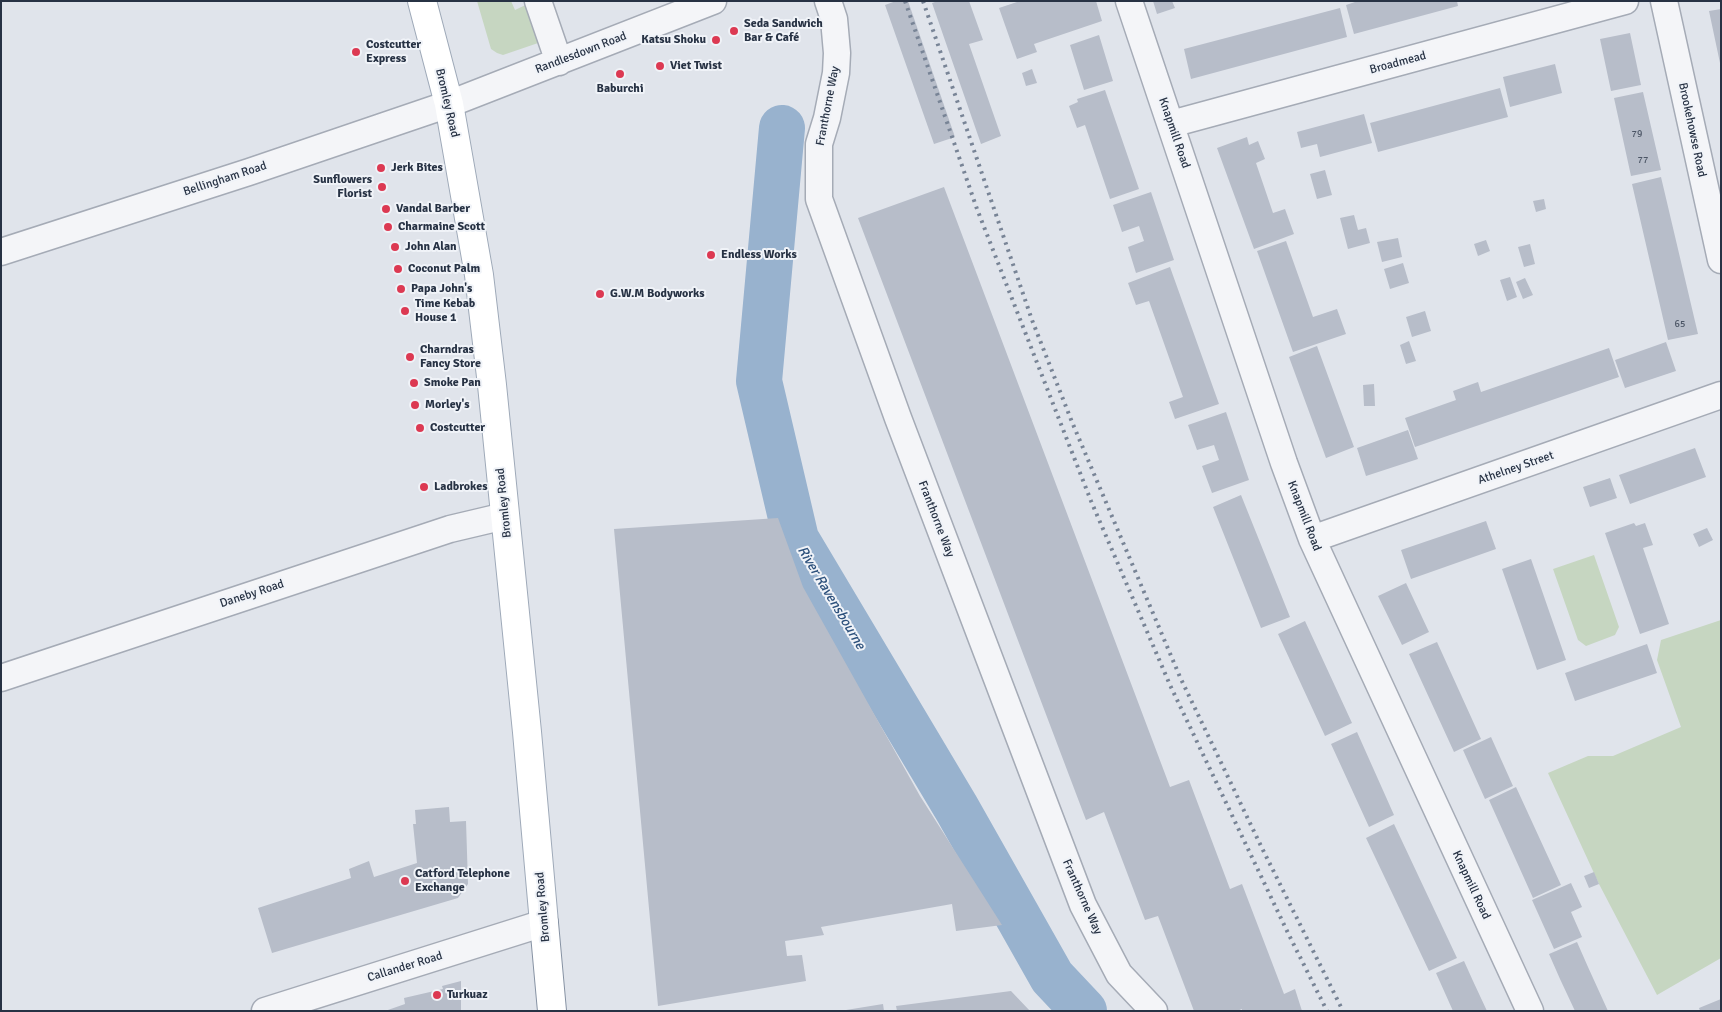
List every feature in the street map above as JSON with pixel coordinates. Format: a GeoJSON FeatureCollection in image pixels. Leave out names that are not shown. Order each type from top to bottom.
{"type":"FeatureCollection","features":[{"type":"Feature","properties":{"kind":"main road","name":"Bromley Road"},"geometry":{"type":"LineString","coordinates":[[422,1],[449,104],[479,275],[527,732],[552,1011]]}},
{"type":"Feature","properties":{"kind":"street"},"geometry":{"type":"LineString","coordinates":[[538,1],[558,62]]}},
{"type":"Feature","properties":{"kind":"street","name":"Randlesdown Road"},"geometry":{"type":"LineString","coordinates":[[449,104],[713,1]]}},
{"type":"Feature","properties":{"kind":"street","name":"Franthorne Way"},"geometry":{"type":"LineString","coordinates":[[828,1],[834,19],[837,53],[836,73],[827,118],[819,144],[819,199],[895,409],[1083,905],[1119,974],[1154,1011]]}},
{"type":"Feature","properties":{"kind":"street","name":"Knapmill Road"},"geometry":{"type":"LineString","coordinates":[[1129,1],[1284,463],[1312,539],[1530,1011]]}},
{"type":"Feature","properties":{"kind":"street","name":"Broadmead"},"geometry":{"type":"LineString","coordinates":[[1171,124],[1625,1]]}},
{"type":"Feature","properties":{"kind":"street","name":"Brookehowse Road"},"geometry":{"type":"LineString","coordinates":[[1664,1],[1721,260]]}},
{"type":"Feature","properties":{"kind":"street","name":"Bellingham Road"},"geometry":{"type":"LineString","coordinates":[[1,252],[249,172],[449,104]]}},
{"type":"Feature","properties":{"kind":"street","name":"Athelney Street"},"geometry":{"type":"LineString","coordinates":[[1312,539],[1721,396]]}},
{"type":"Feature","properties":{"kind":"street","name":"Daneby Road"},"geometry":{"type":"LineString","coordinates":[[1,678],[450,529],[505,516]]}},
{"type":"Feature","properties":{"kind":"street","name":"Callander Road"},"geometry":{"type":"LineString","coordinates":[[265,1011],[544,923]]}},
{"type":"Feature","properties":{"kind":"green space"},"geometry":{"type":"Polygon","coordinates":[[[477,1],[511,1],[515,10],[534,1],[544,41],[503,55],[497,53],[491,49],[477,1]]]}},
{"type":"Feature","properties":{"kind":"green space"},"geometry":{"type":"Polygon","coordinates":[[[1594,555],[1619,627],[1615,635],[1586,646],[1578,640],[1553,569],[1594,555]]]}},
{"type":"Feature","properties":{"kind":"green space"},"geometry":{"type":"Polygon","coordinates":[[[1721,620],[1721,958],[1657,995],[1599,884],[1548,773],[1588,756],[1613,756],[1681,727],[1657,660],[1661,640],[1721,620]]]}},
{"type":"Feature","properties":{"kind":"building"},"geometry":{"type":"Polygon","coordinates":[[[896,1],[908,1],[955,137],[934,144],[885,5],[896,1]]]}},
{"type":"Feature","properties":{"kind":"building"},"geometry":{"type":"Polygon","coordinates":[[[938,1],[969,1],[983,40],[969,44],[1001,136],[981,144],[932,3],[938,1]]]}},
{"type":"Feature","properties":{"kind":"building"},"geometry":{"type":"Polygon","coordinates":[[[1020,1],[1096,1],[1102,21],[1034,44],[1037,52],[1017,59],[999,8],[1020,1]]]}},
{"type":"Feature","properties":{"kind":"building"},"geometry":{"type":"Polygon","coordinates":[[[1153,1],[1172,1],[1175,8],[1157,14],[1153,1]]]}},
{"type":"Feature","properties":{"kind":"building"},"geometry":{"type":"Polygon","coordinates":[[[1358,1],[1457,1],[1458,6],[1354,34],[1346,5],[1358,1]]]}},
{"type":"Feature","properties":{"kind":"building"},"geometry":{"type":"Polygon","coordinates":[[[1340,8],[1347,37],[1191,79],[1184,49],[1340,8]]]}},
{"type":"Feature","properties":{"kind":"building"},"geometry":{"type":"Polygon","coordinates":[[[1721,9],[1721,63],[1720,63],[1709,11],[1721,9]]]}},
{"type":"Feature","properties":{"kind":"building"},"geometry":{"type":"Polygon","coordinates":[[[1630,33],[1641,85],[1611,91],[1600,39],[1630,33]]]}},
{"type":"Feature","properties":{"kind":"building"},"geometry":{"type":"Polygon","coordinates":[[[1099,35],[1113,81],[1084,90],[1070,45],[1099,35]]]}},
{"type":"Feature","properties":{"kind":"building"},"geometry":{"type":"Polygon","coordinates":[[[1555,64],[1562,93],[1510,107],[1503,77],[1555,64]]]}},
{"type":"Feature","properties":{"kind":"building"},"geometry":{"type":"Polygon","coordinates":[[[1032,69],[1037,83],[1026,86],[1022,73],[1032,69]]]}},
{"type":"Feature","properties":{"kind":"building"},"geometry":{"type":"Polygon","coordinates":[[[1500,88],[1508,117],[1378,152],[1370,123],[1500,88]]]}},
{"type":"Feature","properties":{"kind":"building"},"geometry":{"type":"Polygon","coordinates":[[[1105,90],[1139,189],[1110,199],[1085,125],[1077,128],[1069,106],[1078,102],[1077,99],[1105,90]]]}},
{"type":"Feature","properties":{"kind":"building"},"geometry":{"type":"Polygon","coordinates":[[[1643,92],[1661,170],[1631,176],[1614,98],[1643,92]]]}},
{"type":"Feature","properties":{"kind":"building"},"geometry":{"type":"Polygon","coordinates":[[[1364,114],[1372,143],[1320,157],[1317,144],[1301,148],[1297,132],[1364,114]]]}},
{"type":"Feature","properties":{"kind":"building"},"geometry":{"type":"Polygon","coordinates":[[[1247,137],[1249,145],[1258,141],[1265,159],[1256,163],[1273,213],[1285,209],[1294,234],[1254,249],[1217,148],[1247,137]]]}},
{"type":"Feature","properties":{"kind":"building"},"geometry":{"type":"Polygon","coordinates":[[[1325,170],[1332,195],[1317,199],[1310,174],[1325,170]]]}},
{"type":"Feature","properties":{"kind":"building"},"geometry":{"type":"Polygon","coordinates":[[[1661,177],[1698,334],[1668,340],[1632,184],[1661,177]]]}},
{"type":"Feature","properties":{"kind":"building"},"geometry":{"type":"Polygon","coordinates":[[[944,187],[1170,787],[1189,780],[1230,889],[1242,884],[1284,994],[1295,989],[1302,1011],[1242,1011],[1242,1009],[1237,1011],[1194,1011],[1158,916],[1145,920],[1104,812],[1086,820],[858,218],[944,187]]]}},
{"type":"Feature","properties":{"kind":"building"},"geometry":{"type":"Polygon","coordinates":[[[1151,192],[1174,260],[1136,273],[1128,247],[1144,241],[1139,226],[1122,232],[1113,205],[1151,192]]]}},
{"type":"Feature","properties":{"kind":"building"},"geometry":{"type":"Polygon","coordinates":[[[1544,199],[1546,209],[1536,212],[1533,201],[1544,199]]]}},
{"type":"Feature","properties":{"kind":"building"},"geometry":{"type":"Polygon","coordinates":[[[1354,215],[1358,230],[1366,228],[1370,243],[1348,249],[1340,218],[1354,215]]]}},
{"type":"Feature","properties":{"kind":"building"},"geometry":{"type":"Polygon","coordinates":[[[1398,238],[1402,257],[1382,262],[1377,242],[1398,238]]]}},
{"type":"Feature","properties":{"kind":"building"},"geometry":{"type":"Polygon","coordinates":[[[1486,240],[1490,251],[1478,256],[1474,244],[1486,240]]]}},
{"type":"Feature","properties":{"kind":"building"},"geometry":{"type":"Polygon","coordinates":[[[1286,241],[1313,317],[1337,309],[1346,334],[1293,352],[1257,251],[1286,241]]]}},
{"type":"Feature","properties":{"kind":"building"},"geometry":{"type":"Polygon","coordinates":[[[1530,244],[1535,264],[1524,267],[1518,247],[1530,244]]]}},
{"type":"Feature","properties":{"kind":"building"},"geometry":{"type":"Polygon","coordinates":[[[1403,263],[1409,283],[1390,289],[1384,269],[1403,263]]]}},
{"type":"Feature","properties":{"kind":"building"},"geometry":{"type":"Polygon","coordinates":[[[1170,267],[1219,404],[1175,419],[1169,402],[1183,397],[1149,301],[1136,305],[1128,283],[1170,267]]]}},
{"type":"Feature","properties":{"kind":"building"},"geometry":{"type":"Polygon","coordinates":[[[1510,277],[1517,297],[1507,301],[1500,280],[1510,277]]]}},
{"type":"Feature","properties":{"kind":"building"},"geometry":{"type":"Polygon","coordinates":[[[1525,278],[1533,295],[1523,299],[1516,282],[1525,278]]]}},
{"type":"Feature","properties":{"kind":"building"},"geometry":{"type":"Polygon","coordinates":[[[1425,311],[1431,331],[1412,337],[1406,317],[1425,311]]]}},
{"type":"Feature","properties":{"kind":"building"},"geometry":{"type":"Polygon","coordinates":[[[1409,341],[1416,361],[1406,364],[1400,345],[1409,341]]]}},
{"type":"Feature","properties":{"kind":"building"},"geometry":{"type":"Polygon","coordinates":[[[1666,342],[1676,371],[1625,388],[1615,360],[1666,342]]]}},
{"type":"Feature","properties":{"kind":"building"},"geometry":{"type":"Polygon","coordinates":[[[1317,346],[1354,447],[1326,458],[1289,357],[1317,346]]]}},
{"type":"Feature","properties":{"kind":"building"},"geometry":{"type":"Polygon","coordinates":[[[1609,348],[1619,377],[1415,447],[1405,418],[1456,400],[1453,391],[1478,382],[1481,392],[1609,348]]]}},
{"type":"Feature","properties":{"kind":"building"},"geometry":{"type":"Polygon","coordinates":[[[1374,384],[1375,406],[1364,406],[1363,385],[1374,384]]]}},
{"type":"Feature","properties":{"kind":"building"},"geometry":{"type":"Polygon","coordinates":[[[1226,412],[1249,480],[1212,493],[1202,466],[1219,460],[1214,445],[1197,450],[1188,425],[1226,412]]]}},
{"type":"Feature","properties":{"kind":"building"},"geometry":{"type":"Polygon","coordinates":[[[1408,430],[1418,459],[1366,476],[1357,448],[1408,430]]]}},
{"type":"Feature","properties":{"kind":"building"},"geometry":{"type":"Polygon","coordinates":[[[1695,448],[1706,477],[1630,504],[1619,475],[1695,448]]]}},
{"type":"Feature","properties":{"kind":"building"},"geometry":{"type":"Polygon","coordinates":[[[1610,478],[1617,498],[1590,507],[1583,487],[1610,478]]]}},
{"type":"Feature","properties":{"kind":"building"},"geometry":{"type":"Polygon","coordinates":[[[1241,495],[1290,617],[1261,628],[1213,507],[1241,495]]]}},
{"type":"Feature","properties":{"kind":"building"},"geometry":{"type":"Polygon","coordinates":[[[778,518],[803,587],[920,796],[1002,925],[956,931],[952,904],[821,927],[824,935],[785,941],[787,956],[802,955],[806,981],[658,1006],[614,529],[778,518]]]}},
{"type":"Feature","properties":{"kind":"building"},"geometry":{"type":"Polygon","coordinates":[[[1486,521],[1496,549],[1411,579],[1401,550],[1486,521]]]}},
{"type":"Feature","properties":{"kind":"building"},"geometry":{"type":"Polygon","coordinates":[[[1634,523],[1636,526],[1645,523],[1653,545],[1643,548],[1669,624],[1640,634],[1605,533],[1634,523]]]}},
{"type":"Feature","properties":{"kind":"building"},"geometry":{"type":"Polygon","coordinates":[[[1707,528],[1713,540],[1699,547],[1693,534],[1707,528]]]}},
{"type":"Feature","properties":{"kind":"building"},"geometry":{"type":"Polygon","coordinates":[[[1531,559],[1566,660],[1537,670],[1502,569],[1531,559]]]}},
{"type":"Feature","properties":{"kind":"building"},"geometry":{"type":"Polygon","coordinates":[[[1406,583],[1429,632],[1402,645],[1378,596],[1406,583]]]}},
{"type":"Feature","properties":{"kind":"building"},"geometry":{"type":"Polygon","coordinates":[[[1305,621],[1352,723],[1325,736],[1278,634],[1305,621]]]}},
{"type":"Feature","properties":{"kind":"building"},"geometry":{"type":"Polygon","coordinates":[[[1437,642],[1481,739],[1454,752],[1409,654],[1437,642]]]}},
{"type":"Feature","properties":{"kind":"building"},"geometry":{"type":"Polygon","coordinates":[[[1647,644],[1657,673],[1575,701],[1565,673],[1647,644]]]}},
{"type":"Feature","properties":{"kind":"building"},"geometry":{"type":"Polygon","coordinates":[[[1357,732],[1394,815],[1369,827],[1331,744],[1357,732]]]}},
{"type":"Feature","properties":{"kind":"building"},"geometry":{"type":"Polygon","coordinates":[[[1491,737],[1513,786],[1485,799],[1463,750],[1491,737]]]}},
{"type":"Feature","properties":{"kind":"building"},"geometry":{"type":"Polygon","coordinates":[[[1516,787],[1561,885],[1533,898],[1489,800],[1516,787]]]}},
{"type":"Feature","properties":{"kind":"building","name":"Catford Telephone Exchange"},"geometry":{"type":"Polygon","coordinates":[[[449,807],[450,822],[466,821],[468,884],[458,898],[272,953],[258,908],[351,878],[349,869],[369,861],[374,877],[417,863],[413,824],[416,824],[415,810],[449,807]]]}},
{"type":"Feature","properties":{"kind":"building"},"geometry":{"type":"Polygon","coordinates":[[[1394,824],[1457,958],[1429,971],[1366,838],[1394,824]]]}},
{"type":"Feature","properties":{"kind":"building"},"geometry":{"type":"Polygon","coordinates":[[[1594,872],[1599,884],[1589,888],[1584,876],[1594,872]]]}},
{"type":"Feature","properties":{"kind":"building"},"geometry":{"type":"Polygon","coordinates":[[[1571,883],[1582,907],[1571,912],[1582,937],[1554,949],[1532,900],[1571,883]]]}},
{"type":"Feature","properties":{"kind":"building"},"geometry":{"type":"Polygon","coordinates":[[[1577,942],[1608,1011],[1575,1011],[1560,979],[1549,954],[1577,942]]]}},
{"type":"Feature","properties":{"kind":"building"},"geometry":{"type":"Polygon","coordinates":[[[1464,961],[1487,1011],[1453,1011],[1436,973],[1464,961]]]}},
{"type":"Feature","properties":{"kind":"building","name":"Turkuaz"},"geometry":{"type":"Polygon","coordinates":[[[461,981],[461,1011],[385,1011],[405,1004],[404,998],[443,989],[442,986],[461,981]]]}},
{"type":"Feature","properties":{"kind":"building"},"geometry":{"type":"Polygon","coordinates":[[[1011,991],[1030,1011],[897,1011],[896,1006],[1011,991]]]}},
{"type":"Feature","properties":{"kind":"building"},"geometry":{"type":"Polygon","coordinates":[[[1721,999],[1721,1011],[1700,1011],[1699,1008],[1721,999]]]}},
{"type":"Feature","properties":{"kind":"building"},"geometry":{"type":"Polygon","coordinates":[[[883,1004],[884,1011],[846,1011],[846,1010],[883,1004]]]}},
{"type":"Feature","properties":{"kind":"waterway","name":"River Ravensbourne"},"geometry":{"type":"LineString","coordinates":[[782,128],[759,381],[796,539],[957,809],[1052,977],[1084,1011]]}},
{"type":"Feature","properties":{"kind":"railway"},"geometry":{"type":"LineString","coordinates":[[905,1],[977,209],[1091,501],[1170,685],[1327,1011]]}},
{"type":"Feature","properties":{"kind":"railway"},"geometry":{"type":"LineString","coordinates":[[923,1],[1032,320],[1072,422],[1180,677],[1343,1011]]}},
{"type":"Feature","properties":{"kind":"place","name":"Seda Sandwich Bar & Café"},"geometry":{"type":"Point","coordinates":[734,31]}},
{"type":"Feature","properties":{"kind":"place","name":"Katsu Shoku"},"geometry":{"type":"Point","coordinates":[716,40]}},
{"type":"Feature","properties":{"kind":"place","name":"Costcutter Express"},"geometry":{"type":"Point","coordinates":[356,52]}},
{"type":"Feature","properties":{"kind":"place","name":"Viet Twist"},"geometry":{"type":"Point","coordinates":[660,66]}},
{"type":"Feature","properties":{"kind":"place","name":"Baburchi"},"geometry":{"type":"Point","coordinates":[620,74]}},
{"type":"Feature","properties":{"kind":"place","name":"Jerk Bites"},"geometry":{"type":"Point","coordinates":[381,168]}},
{"type":"Feature","properties":{"kind":"place","name":"Sunflowers Florist"},"geometry":{"type":"Point","coordinates":[382,187]}},
{"type":"Feature","properties":{"kind":"place","name":"Vandal Barber"},"geometry":{"type":"Point","coordinates":[386,209]}},
{"type":"Feature","properties":{"kind":"place","name":"Charmaine Scott"},"geometry":{"type":"Point","coordinates":[388,227]}},
{"type":"Feature","properties":{"kind":"place","name":"John Alan"},"geometry":{"type":"Point","coordinates":[395,247]}},
{"type":"Feature","properties":{"kind":"place","name":"Endless Works"},"geometry":{"type":"Point","coordinates":[711,255]}},
{"type":"Feature","properties":{"kind":"place","name":"Coconut Palm"},"geometry":{"type":"Point","coordinates":[398,269]}},
{"type":"Feature","properties":{"kind":"place","name":"Papa John's"},"geometry":{"type":"Point","coordinates":[401,289]}},
{"type":"Feature","properties":{"kind":"place","name":"G.W.M Bodyworks"},"geometry":{"type":"Point","coordinates":[600,294]}},
{"type":"Feature","properties":{"kind":"place","name":"Time Kebab House 1"},"geometry":{"type":"Point","coordinates":[405,311]}},
{"type":"Feature","properties":{"kind":"place","name":"Charndras Fancy Store"},"geometry":{"type":"Point","coordinates":[410,357]}},
{"type":"Feature","properties":{"kind":"place","name":"Smoke Pan"},"geometry":{"type":"Point","coordinates":[414,383]}},
{"type":"Feature","properties":{"kind":"place","name":"Morley's"},"geometry":{"type":"Point","coordinates":[415,405]}},
{"type":"Feature","properties":{"kind":"place","name":"Costcutter"},"geometry":{"type":"Point","coordinates":[420,428]}},
{"type":"Feature","properties":{"kind":"place","name":"Ladbrokes"},"geometry":{"type":"Point","coordinates":[424,487]}},
{"type":"Feature","properties":{"kind":"place","name":"Catford Telephone Exchange"},"geometry":{"type":"Point","coordinates":[405,881]}},
{"type":"Feature","properties":{"kind":"place","name":"Turkuaz"},"geometry":{"type":"Point","coordinates":[437,995]}}]}
